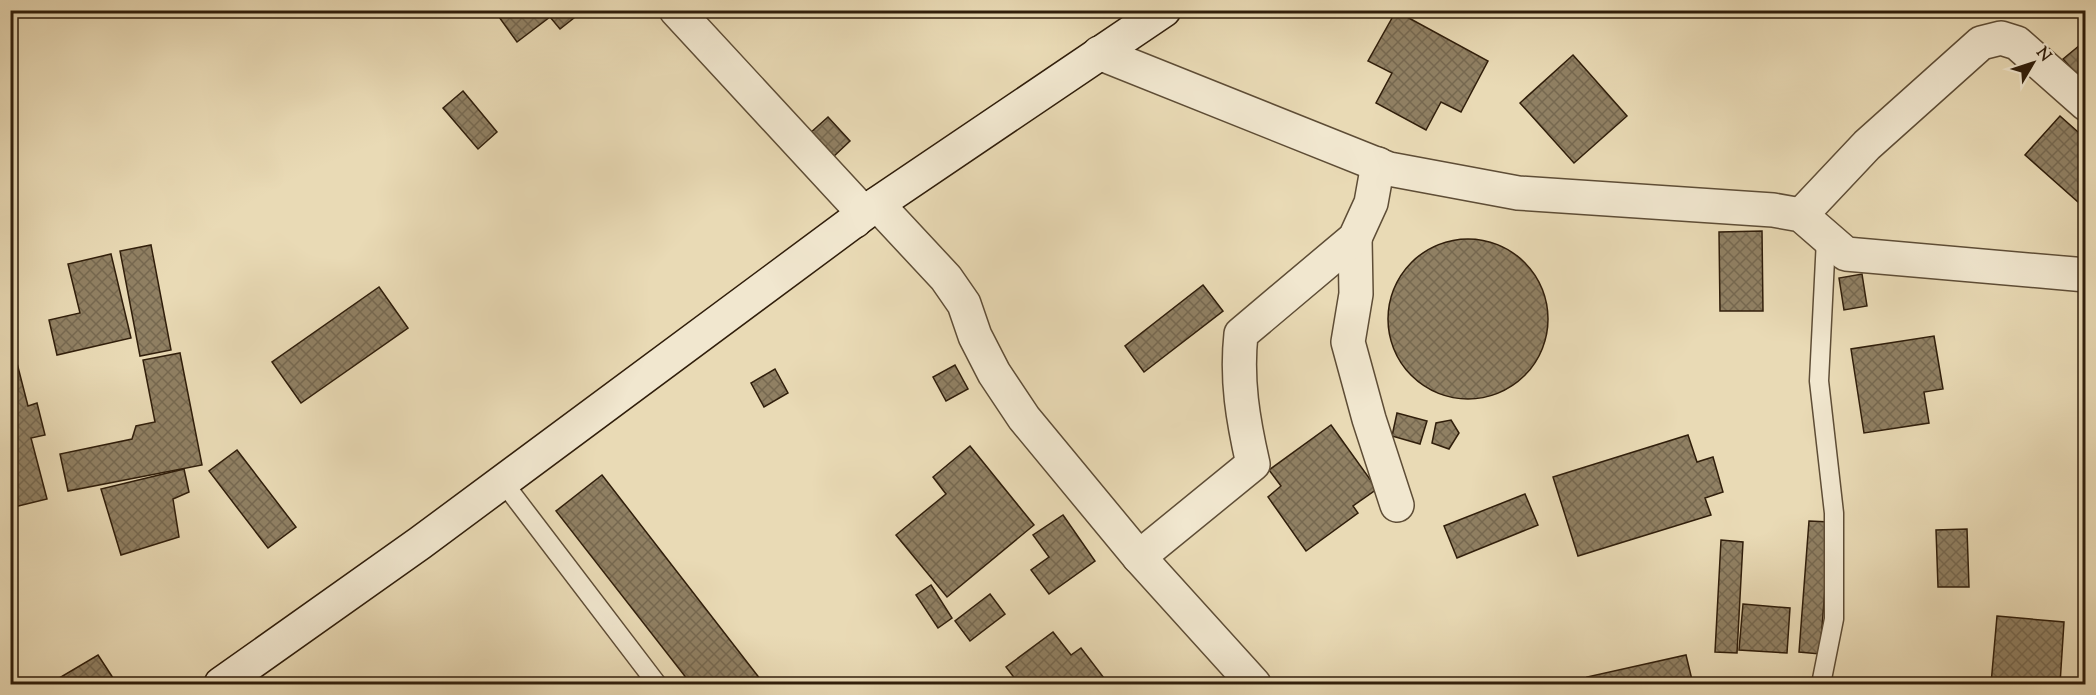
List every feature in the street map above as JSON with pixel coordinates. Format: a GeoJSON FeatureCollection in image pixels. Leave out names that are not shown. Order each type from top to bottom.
{"type":"FeatureCollection","features":[{"type":"Feature","properties":{"kind":"street"},"geometry":{"type":"LineString","coordinates":[[676,10],[860,209],[946,278],[964,304],[975,336],[994,374],[1024,418],[1139,557],[1254,684]]}},
{"type":"Feature","properties":{"kind":"street"},"geometry":{"type":"LineString","coordinates":[[222,684],[503,482],[866,213],[1164,10]]}},
{"type":"Feature","properties":{"kind":"street"},"geometry":{"type":"LineString","coordinates":[[1801,215],[1867,145],[1981,43],[2001,39],[2017,43],[2085,104]]}},
{"type":"Feature","properties":{"kind":"street"},"geometry":{"type":"LineString","coordinates":[[1099,53],[1378,164],[1450,182],[1518,193],[1773,210],[1801,215],[1846,254],[2085,275]]}},
{"type":"Feature","properties":{"kind":"street"},"geometry":{"type":"LineString","coordinates":[[1139,557],[1252,464],[1242,416],[1238,366],[1241,334],[1355,238],[1371,203],[1378,164]]}},
{"type":"Feature","properties":{"kind":"street"},"geometry":{"type":"LineString","coordinates":[[1355,238],[1356,294],[1348,342],[1369,419],[1398,505]]}},
{"type":"Feature","properties":{"kind":"lane"},"geometry":{"type":"LineString","coordinates":[[1821,684],[1834,619],[1834,513],[1819,381],[1826,239]]}},
{"type":"Feature","properties":{"kind":"lane"},"geometry":{"type":"LineString","coordinates":[[503,482],[657,684]]}},
{"type":"Feature","properties":{"kind":"building"},"geometry":{"type":"Polygon","coordinates":[[[494,10],[584,10],[560,29],[550,17],[517,42],[494,10]]]}},
{"type":"Feature","properties":{"kind":"building"},"geometry":{"type":"Polygon","coordinates":[[[1396,11],[1488,61],[1461,112],[1441,102],[1426,130],[1376,103],[1392,73],[1368,61],[1396,11]]]}},
{"type":"Feature","properties":{"kind":"building"},"geometry":{"type":"Polygon","coordinates":[[[2086,40],[2086,85],[2063,59],[2086,40]]]}},
{"type":"Feature","properties":{"kind":"building"},"geometry":{"type":"Polygon","coordinates":[[[1573,55],[1627,116],[1574,163],[1520,103],[1573,55]]]}},
{"type":"Feature","properties":{"kind":"building"},"geometry":{"type":"Polygon","coordinates":[[[463,91],[497,132],[478,149],[443,108],[463,91]]]}},
{"type":"Feature","properties":{"kind":"building"},"geometry":{"type":"Polygon","coordinates":[[[2060,116],[2086,139],[2086,209],[2025,155],[2060,116]]]}},
{"type":"Feature","properties":{"kind":"building"},"geometry":{"type":"Polygon","coordinates":[[[828,117],[850,141],[831,159],[809,134],[828,117]]]}},
{"type":"Feature","properties":{"kind":"building"},"geometry":{"type":"Polygon","coordinates":[[[1762,231],[1763,311],[1720,311],[1719,232],[1762,231]]]}},
{"type":"Feature","properties":{"kind":"building"},"geometry":{"type":"Polygon","coordinates":[[[1468,239],[1499,245],[1525,262],[1542,288],[1548,319],[1542,350],[1525,376],[1499,393],[1468,399],[1437,393],[1411,376],[1394,350],[1388,319],[1394,288],[1411,262],[1437,245],[1468,239]]]}},
{"type":"Feature","properties":{"kind":"building"},"geometry":{"type":"Polygon","coordinates":[[[151,245],[171,350],[140,356],[120,251],[151,245]]]}},
{"type":"Feature","properties":{"kind":"building"},"geometry":{"type":"Polygon","coordinates":[[[111,254],[131,338],[57,355],[49,320],[80,313],[68,264],[111,254]]]}},
{"type":"Feature","properties":{"kind":"building"},"geometry":{"type":"Polygon","coordinates":[[[1862,274],[1867,306],[1844,310],[1839,278],[1862,274]]]}},
{"type":"Feature","properties":{"kind":"building"},"geometry":{"type":"Polygon","coordinates":[[[1203,285],[1223,311],[1144,372],[1125,346],[1203,285]]]}},
{"type":"Feature","properties":{"kind":"building"},"geometry":{"type":"Polygon","coordinates":[[[379,287],[408,328],[301,403],[272,362],[379,287]]]}},
{"type":"Feature","properties":{"kind":"building"},"geometry":{"type":"Polygon","coordinates":[[[10,336],[28,406],[37,403],[45,435],[31,438],[47,499],[10,508],[10,336]]]}},
{"type":"Feature","properties":{"kind":"building"},"geometry":{"type":"Polygon","coordinates":[[[1934,336],[1943,389],[1924,392],[1929,423],[1864,433],[1851,349],[1934,336]]]}},
{"type":"Feature","properties":{"kind":"building"},"geometry":{"type":"Polygon","coordinates":[[[180,353],[202,465],[68,491],[60,454],[132,439],[136,426],[155,422],[143,360],[180,353]]]}},
{"type":"Feature","properties":{"kind":"building"},"geometry":{"type":"Polygon","coordinates":[[[955,365],[968,389],[946,401],[933,377],[955,365]]]}},
{"type":"Feature","properties":{"kind":"building"},"geometry":{"type":"Polygon","coordinates":[[[775,369],[788,393],[764,407],[751,383],[775,369]]]}},
{"type":"Feature","properties":{"kind":"building"},"geometry":{"type":"Polygon","coordinates":[[[1397,413],[1427,421],[1420,444],[1392,436],[1397,413]]]}},
{"type":"Feature","properties":{"kind":"building"},"geometry":{"type":"Polygon","coordinates":[[[1451,420],[1459,433],[1449,449],[1432,443],[1436,423],[1451,420]]]}},
{"type":"Feature","properties":{"kind":"building"},"geometry":{"type":"Polygon","coordinates":[[[1331,425],[1377,489],[1353,506],[1358,513],[1306,551],[1268,497],[1281,486],[1269,470],[1331,425]]]}},
{"type":"Feature","properties":{"kind":"building"},"geometry":{"type":"Polygon","coordinates":[[[1688,435],[1697,462],[1713,457],[1723,492],[1705,498],[1711,515],[1578,556],[1553,477],[1688,435]]]}},
{"type":"Feature","properties":{"kind":"building"},"geometry":{"type":"Polygon","coordinates":[[[970,446],[1034,525],[947,597],[896,535],[946,494],[933,477],[970,446]]]}},
{"type":"Feature","properties":{"kind":"building"},"geometry":{"type":"Polygon","coordinates":[[[237,450],[296,527],[268,548],[209,471],[237,450]]]}},
{"type":"Feature","properties":{"kind":"building"},"geometry":{"type":"Polygon","coordinates":[[[184,469],[189,492],[173,499],[179,537],[121,555],[101,489],[184,469]]]}},
{"type":"Feature","properties":{"kind":"building"},"geometry":{"type":"Polygon","coordinates":[[[602,475],[764,684],[691,684],[556,511],[602,475]]]}},
{"type":"Feature","properties":{"kind":"building"},"geometry":{"type":"Polygon","coordinates":[[[1525,494],[1538,525],[1457,558],[1444,526],[1525,494]]]}},
{"type":"Feature","properties":{"kind":"building"},"geometry":{"type":"Polygon","coordinates":[[[1063,515],[1095,561],[1049,594],[1031,570],[1049,557],[1033,535],[1063,515]]]}},
{"type":"Feature","properties":{"kind":"building"},"geometry":{"type":"Polygon","coordinates":[[[1809,521],[1830,522],[1820,654],[1799,652],[1809,521]]]}},
{"type":"Feature","properties":{"kind":"building"},"geometry":{"type":"Polygon","coordinates":[[[1967,529],[1969,587],[1938,587],[1936,530],[1967,529]]]}},
{"type":"Feature","properties":{"kind":"building"},"geometry":{"type":"Polygon","coordinates":[[[1721,540],[1743,542],[1737,653],[1715,652],[1721,540]]]}},
{"type":"Feature","properties":{"kind":"building"},"geometry":{"type":"Polygon","coordinates":[[[931,585],[952,618],[938,628],[916,595],[931,585]]]}},
{"type":"Feature","properties":{"kind":"building"},"geometry":{"type":"Polygon","coordinates":[[[990,594],[1005,614],[970,641],[955,621],[990,594]]]}},
{"type":"Feature","properties":{"kind":"building"},"geometry":{"type":"Polygon","coordinates":[[[1743,604],[1790,608],[1787,653],[1739,650],[1743,604]]]}},
{"type":"Feature","properties":{"kind":"building"},"geometry":{"type":"Polygon","coordinates":[[[1997,616],[2064,622],[2060,684],[1991,684],[1997,616]]]}},
{"type":"Feature","properties":{"kind":"building"},"geometry":{"type":"Polygon","coordinates":[[[1053,632],[1071,655],[1081,648],[1104,678],[1095,684],[1019,684],[1006,667],[1053,632]]]}},
{"type":"Feature","properties":{"kind":"building"},"geometry":{"type":"Polygon","coordinates":[[[98,655],[117,684],[49,684],[98,655]]]}},
{"type":"Feature","properties":{"kind":"building"},"geometry":{"type":"Polygon","coordinates":[[[1686,655],[1693,684],[1589,684],[1587,677],[1686,655]]]}}]}
